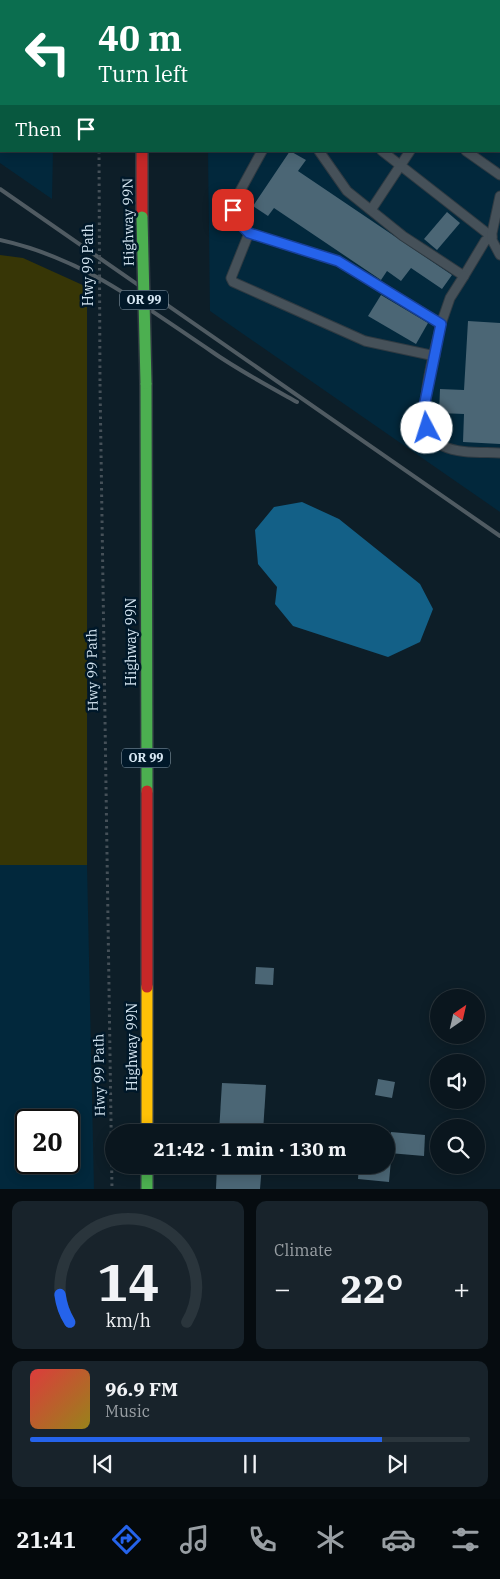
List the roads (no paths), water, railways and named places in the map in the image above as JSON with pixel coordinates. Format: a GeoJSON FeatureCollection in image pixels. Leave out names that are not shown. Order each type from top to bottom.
{"type":"FeatureCollection","features":[{"type":"Feature","properties":{"kind":"main road","name":"Highway 99N"},"geometry":{"type":"LineString","coordinates":[[142,152],[146,382],[147,1124]]}},
{"type":"Feature","properties":{"kind":"main road"},"geometry":{"type":"LineString","coordinates":[[147,1174],[147,1189]]}},
{"type":"Feature","properties":{"kind":"lane"},"geometry":{"type":"LineString","coordinates":[[261,152],[233,204],[237,221],[249,233],[338,261],[441,324]]}},
{"type":"Feature","properties":{"kind":"lane"},"geometry":{"type":"LineString","coordinates":[[320,152],[347,191],[403,236],[464,276]]}},
{"type":"Feature","properties":{"kind":"lane"},"geometry":{"type":"LineString","coordinates":[[383,152],[492,236],[500,255]]}},
{"type":"Feature","properties":{"kind":"lane"},"geometry":{"type":"LineString","coordinates":[[371,210],[409,152]]}},
{"type":"Feature","properties":{"kind":"lane"},"geometry":{"type":"LineString","coordinates":[[467,152],[500,175]]}},
{"type":"Feature","properties":{"kind":"lane"},"geometry":{"type":"LineString","coordinates":[[500,196],[492,236],[485,241],[450,298],[441,324],[424,415],[434,439],[449,449],[500,453]]}},
{"type":"Feature","properties":{"kind":"lane"},"geometry":{"type":"LineString","coordinates":[[249,233],[231,278],[233,282],[365,341],[435,356]]}},
{"type":"Feature","properties":{"kind":"water"},"geometry":{"type":"Polygon","coordinates":[[[302,502],[339,519],[420,584],[433,609],[420,642],[388,657],[293,626],[275,604],[277,587],[258,564],[255,530],[274,507],[302,502]]]}},
{"type":"Feature","properties":{"kind":"railway"},"geometry":{"type":"LineString","coordinates":[[0,189],[500,536]]}},
{"type":"Feature","properties":{"kind":"railway"},"geometry":{"type":"LineString","coordinates":[[0,240],[58,258],[111,285],[232,365],[297,402]]}}]}
